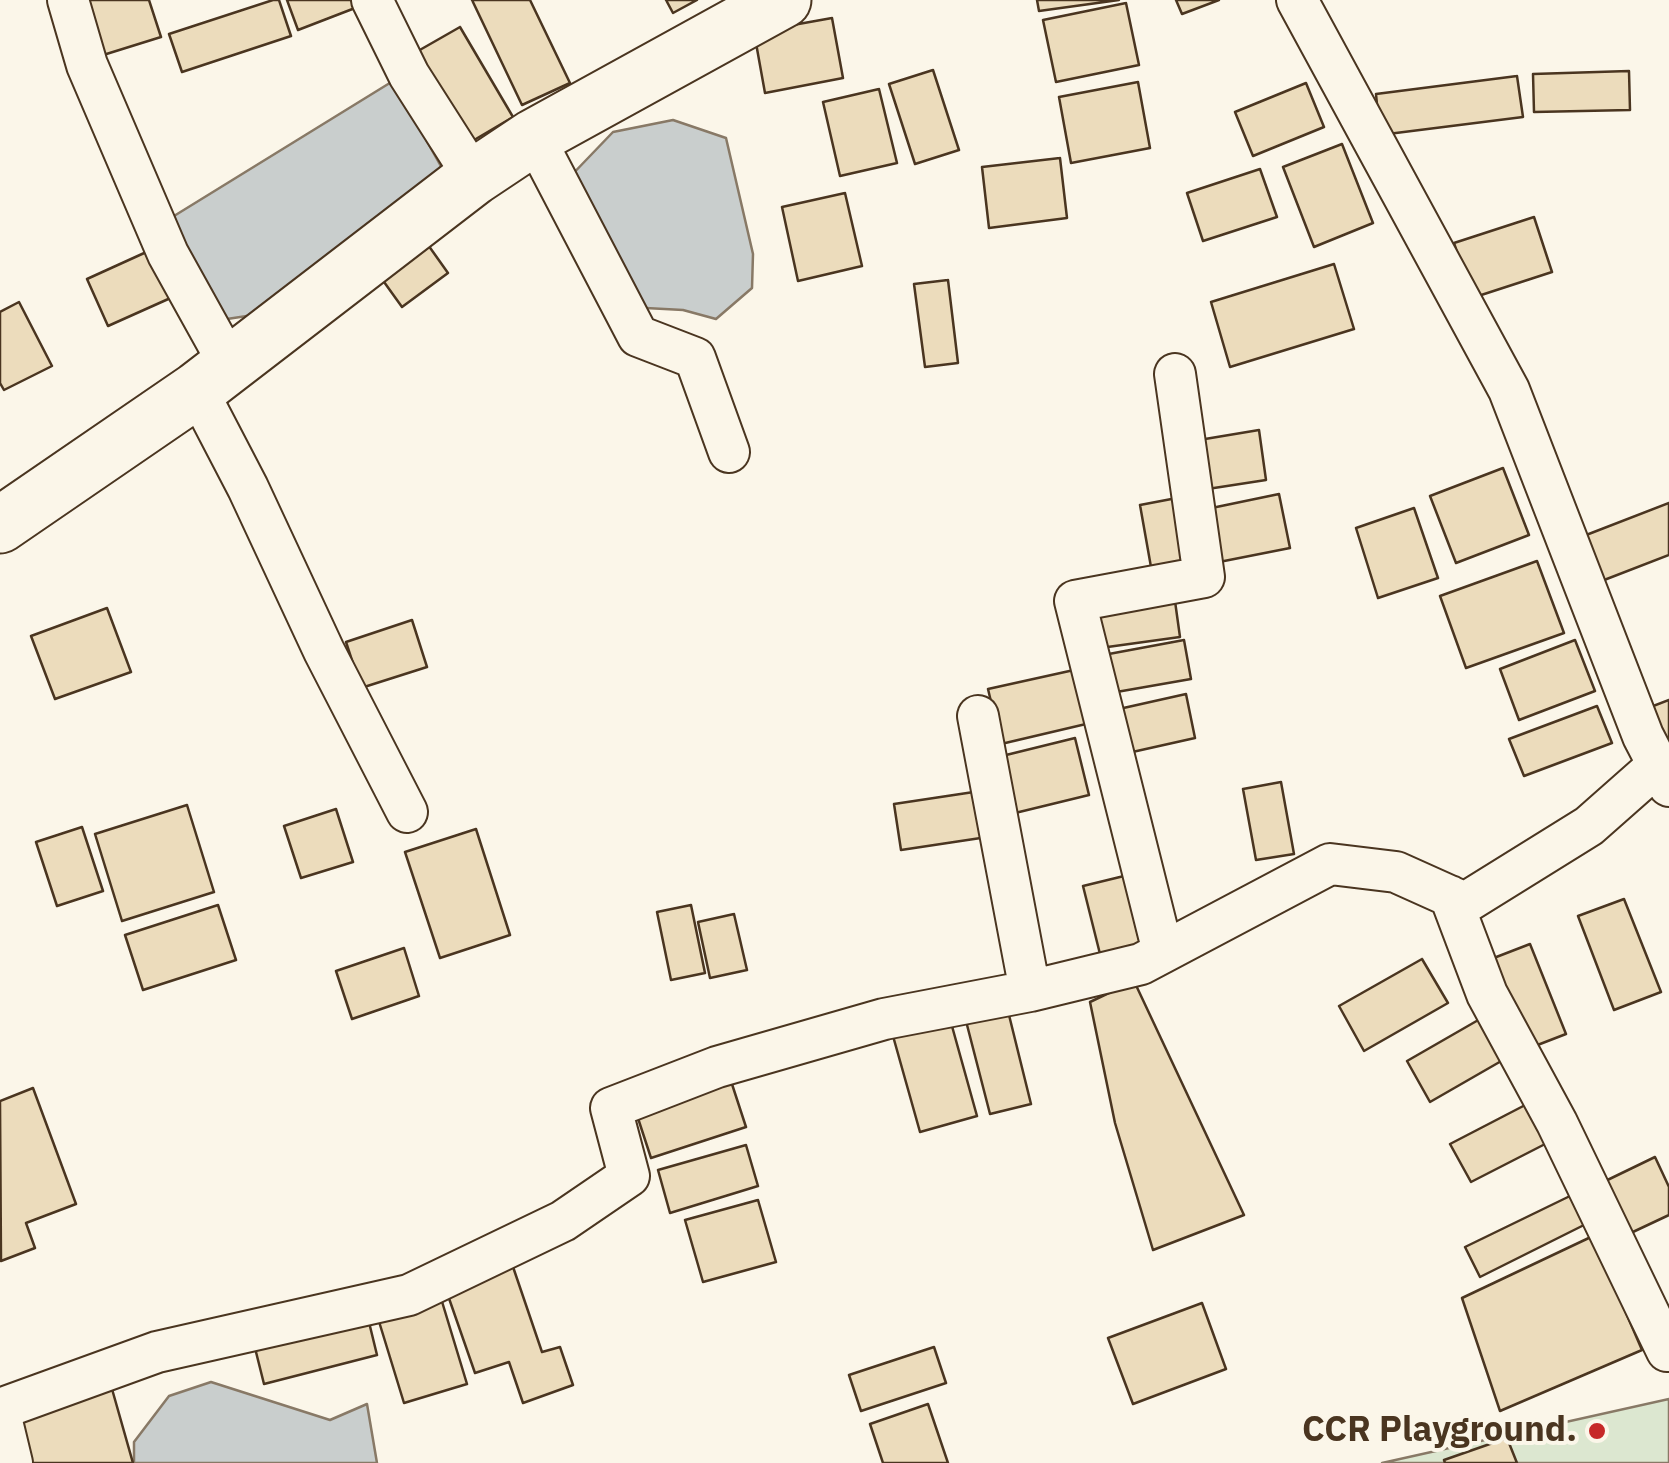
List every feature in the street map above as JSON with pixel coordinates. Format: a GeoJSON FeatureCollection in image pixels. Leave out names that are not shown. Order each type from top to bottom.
{"type":"FeatureCollection","features":[{"type":"Feature","properties":{"kind":"street"},"geometry":{"type":"LineString","coordinates":[[68,0],[87,65],[168,254],[248,488],[324,650],[407,812]]}},
{"type":"Feature","properties":{"kind":"street"},"geometry":{"type":"LineString","coordinates":[[372,0],[409,75],[474,178]]}},
{"type":"Feature","properties":{"kind":"street"},"geometry":{"type":"LineString","coordinates":[[0,525],[213,377],[474,178],[534,137],[783,0]]}},
{"type":"Feature","properties":{"kind":"street"},"geometry":{"type":"LineString","coordinates":[[12,1463],[0,1411],[158,1352],[408,1295],[563,1221],[629,1176],[611,1108],[717,1067],[884,1019],[1030,991],[1141,964],[1330,864],[1396,872],[1465,903],[1664,776],[1643,736],[1509,390],[1296,0]]}},
{"type":"Feature","properties":{"kind":"street"},"geometry":{"type":"LineString","coordinates":[[534,137],[638,336],[696,358],[730,452]]}},
{"type":"Feature","properties":{"kind":"street"},"geometry":{"type":"LineString","coordinates":[[1163,952],[1075,602],[1204,577],[1175,374]]}},
{"type":"Feature","properties":{"kind":"street"},"geometry":{"type":"LineString","coordinates":[[978,716],[1030,991]]}},
{"type":"Feature","properties":{"kind":"street"},"geometry":{"type":"LineString","coordinates":[[1450,896],[1487,994],[1558,1123],[1667,1351]]}},
{"type":"Feature","properties":{"kind":"green space","name":"CCR Playground."},"geometry":{"type":"Polygon","coordinates":[[[1669,1399],[1669,1463],[1382,1463],[1669,1399]]]}},
{"type":"Feature","properties":{"kind":"shaded area"},"geometry":{"type":"Polygon","coordinates":[[[393,81],[447,177],[260,314],[227,319],[161,224],[393,81]]]}},
{"type":"Feature","properties":{"kind":"shaded area"},"geometry":{"type":"Polygon","coordinates":[[[673,120],[726,138],[753,254],[752,288],[716,319],[683,310],[627,307],[565,182],[613,132],[673,120]]]}},
{"type":"Feature","properties":{"kind":"shaded area"},"geometry":{"type":"Polygon","coordinates":[[[211,1382],[330,1420],[367,1404],[377,1463],[134,1463],[134,1442],[169,1396],[211,1382]]]}},
{"type":"Feature","properties":{"kind":"building"},"geometry":{"type":"Polygon","coordinates":[[[83,0],[149,0],[161,37],[100,56],[83,0]]]}},
{"type":"Feature","properties":{"kind":"building"},"geometry":{"type":"Polygon","coordinates":[[[279,0],[291,36],[182,72],[169,34],[279,0]]]}},
{"type":"Feature","properties":{"kind":"building"},"geometry":{"type":"Polygon","coordinates":[[[287,0],[366,0],[368,3],[298,30],[287,0]]]}},
{"type":"Feature","properties":{"kind":"building"},"geometry":{"type":"Polygon","coordinates":[[[472,0],[530,0],[570,83],[522,105],[472,0]]]}},
{"type":"Feature","properties":{"kind":"building"},"geometry":{"type":"Polygon","coordinates":[[[666,0],[697,0],[673,13],[666,0]]]}},
{"type":"Feature","properties":{"kind":"building"},"geometry":{"type":"Polygon","coordinates":[[[1037,0],[1119,0],[1039,11],[1037,0]]]}},
{"type":"Feature","properties":{"kind":"building"},"geometry":{"type":"Polygon","coordinates":[[[1176,0],[1219,0],[1182,14],[1176,0]]]}},
{"type":"Feature","properties":{"kind":"building"},"geometry":{"type":"Polygon","coordinates":[[[1126,3],[1139,65],[1056,82],[1043,20],[1126,3]]]}},
{"type":"Feature","properties":{"kind":"building"},"geometry":{"type":"Polygon","coordinates":[[[832,18],[843,78],[765,93],[754,32],[832,18]]]}},
{"type":"Feature","properties":{"kind":"building"},"geometry":{"type":"Polygon","coordinates":[[[460,27],[513,117],[464,146],[411,55],[460,27]]]}},
{"type":"Feature","properties":{"kind":"building"},"geometry":{"type":"Polygon","coordinates":[[[933,70],[959,150],[915,164],[889,84],[933,70]]]}},
{"type":"Feature","properties":{"kind":"building"},"geometry":{"type":"Polygon","coordinates":[[[1629,71],[1630,110],[1534,112],[1533,74],[1629,71]]]}},
{"type":"Feature","properties":{"kind":"building"},"geometry":{"type":"Polygon","coordinates":[[[1517,76],[1523,117],[1380,135],[1376,94],[1517,76]]]}},
{"type":"Feature","properties":{"kind":"building"},"geometry":{"type":"Polygon","coordinates":[[[1138,82],[1150,148],[1071,163],[1059,97],[1138,82]]]}},
{"type":"Feature","properties":{"kind":"building"},"geometry":{"type":"Polygon","coordinates":[[[1306,83],[1324,127],[1253,156],[1235,112],[1306,83]]]}},
{"type":"Feature","properties":{"kind":"building"},"geometry":{"type":"Polygon","coordinates":[[[879,89],[897,163],[840,176],[823,102],[879,89]]]}},
{"type":"Feature","properties":{"kind":"building"},"geometry":{"type":"Polygon","coordinates":[[[1342,144],[1373,223],[1314,247],[1283,167],[1342,144]]]}},
{"type":"Feature","properties":{"kind":"building"},"geometry":{"type":"Polygon","coordinates":[[[1060,158],[1067,218],[989,228],[982,167],[1060,158]]]}},
{"type":"Feature","properties":{"kind":"building"},"geometry":{"type":"Polygon","coordinates":[[[1260,169],[1277,217],[1203,241],[1187,193],[1260,169]]]}},
{"type":"Feature","properties":{"kind":"building"},"geometry":{"type":"Polygon","coordinates":[[[845,193],[862,266],[798,281],[782,207],[845,193]]]}},
{"type":"Feature","properties":{"kind":"building"},"geometry":{"type":"Polygon","coordinates":[[[1534,217],[1552,272],[1472,298],[1454,243],[1534,217]]]}},
{"type":"Feature","properties":{"kind":"building"},"geometry":{"type":"Polygon","coordinates":[[[421,235],[448,273],[402,307],[374,268],[421,235]]]}},
{"type":"Feature","properties":{"kind":"building"},"geometry":{"type":"Polygon","coordinates":[[[153,249],[175,296],[108,326],[87,279],[153,249]]]}},
{"type":"Feature","properties":{"kind":"building"},"geometry":{"type":"Polygon","coordinates":[[[1334,264],[1354,329],[1230,367],[1211,302],[1334,264]]]}},
{"type":"Feature","properties":{"kind":"building"},"geometry":{"type":"Polygon","coordinates":[[[948,280],[958,363],[925,367],[914,284],[948,280]]]}},
{"type":"Feature","properties":{"kind":"building"},"geometry":{"type":"Polygon","coordinates":[[[19,302],[52,366],[4,390],[0,383],[0,312],[19,302]]]}},
{"type":"Feature","properties":{"kind":"building"},"geometry":{"type":"Polygon","coordinates":[[[1259,430],[1266,480],[1201,490],[1193,441],[1259,430]]]}},
{"type":"Feature","properties":{"kind":"building"},"geometry":{"type":"Polygon","coordinates":[[[1503,468],[1529,535],[1456,563],[1430,496],[1503,468]]]}},
{"type":"Feature","properties":{"kind":"building"},"geometry":{"type":"Polygon","coordinates":[[[1279,494],[1290,548],[1214,563],[1202,510],[1279,494]]]}},
{"type":"Feature","properties":{"kind":"building"},"geometry":{"type":"Polygon","coordinates":[[[1182,497],[1193,559],[1151,567],[1140,505],[1182,497]]]}},
{"type":"Feature","properties":{"kind":"building"},"geometry":{"type":"Polygon","coordinates":[[[1669,503],[1669,555],[1599,582],[1581,537],[1669,503]]]}},
{"type":"Feature","properties":{"kind":"building"},"geometry":{"type":"Polygon","coordinates":[[[1414,508],[1438,578],[1378,598],[1356,528],[1414,508]]]}},
{"type":"Feature","properties":{"kind":"building"},"geometry":{"type":"Polygon","coordinates":[[[1537,561],[1564,633],[1466,668],[1440,596],[1537,561]]]}},
{"type":"Feature","properties":{"kind":"building"},"geometry":{"type":"Polygon","coordinates":[[[1174,594],[1180,637],[1093,649],[1087,606],[1174,594]]]}},
{"type":"Feature","properties":{"kind":"building"},"geometry":{"type":"Polygon","coordinates":[[[107,608],[131,672],[55,699],[31,636],[107,608]]]}},
{"type":"Feature","properties":{"kind":"building"},"geometry":{"type":"Polygon","coordinates":[[[412,620],[427,667],[361,688],[346,642],[412,620]]]}},
{"type":"Feature","properties":{"kind":"building"},"geometry":{"type":"Polygon","coordinates":[[[1184,640],[1191,679],[1105,694],[1098,656],[1184,640]]]}},
{"type":"Feature","properties":{"kind":"building"},"geometry":{"type":"Polygon","coordinates":[[[1575,640],[1595,691],[1519,720],[1500,669],[1575,640]]]}},
{"type":"Feature","properties":{"kind":"building"},"geometry":{"type":"Polygon","coordinates":[[[1074,670],[1086,724],[1001,744],[988,689],[1074,670]]]}},
{"type":"Feature","properties":{"kind":"building"},"geometry":{"type":"Polygon","coordinates":[[[1186,694],[1195,738],[1119,755],[1110,711],[1186,694]]]}},
{"type":"Feature","properties":{"kind":"building"},"geometry":{"type":"Polygon","coordinates":[[[1669,700],[1669,747],[1648,708],[1669,700]]]}},
{"type":"Feature","properties":{"kind":"building"},"geometry":{"type":"Polygon","coordinates":[[[1597,706],[1612,743],[1524,776],[1509,739],[1597,706]]]}},
{"type":"Feature","properties":{"kind":"building"},"geometry":{"type":"Polygon","coordinates":[[[1075,738],[1089,795],[1011,814],[998,757],[1075,738]]]}},
{"type":"Feature","properties":{"kind":"building"},"geometry":{"type":"Polygon","coordinates":[[[1281,782],[1294,854],[1256,860],[1243,789],[1281,782]]]}},
{"type":"Feature","properties":{"kind":"building"},"geometry":{"type":"Polygon","coordinates":[[[987,790],[994,836],[901,850],[894,804],[987,790]]]}},
{"type":"Feature","properties":{"kind":"building"},"geometry":{"type":"Polygon","coordinates":[[[187,805],[214,892],[122,921],[95,834],[187,805]]]}},
{"type":"Feature","properties":{"kind":"building"},"geometry":{"type":"Polygon","coordinates":[[[336,809],[353,862],[301,878],[284,826],[336,809]]]}},
{"type":"Feature","properties":{"kind":"building"},"geometry":{"type":"Polygon","coordinates":[[[82,827],[103,891],[57,906],[36,842],[82,827]]]}},
{"type":"Feature","properties":{"kind":"building"},"geometry":{"type":"Polygon","coordinates":[[[476,829],[510,935],[440,958],[405,852],[476,829]]]}},
{"type":"Feature","properties":{"kind":"building"},"geometry":{"type":"Polygon","coordinates":[[[1124,876],[1141,948],[1101,958],[1083,886],[1124,876]]]}},
{"type":"Feature","properties":{"kind":"building"},"geometry":{"type":"Polygon","coordinates":[[[1624,899],[1661,992],[1614,1010],[1578,916],[1624,899]]]}},
{"type":"Feature","properties":{"kind":"building"},"geometry":{"type":"Polygon","coordinates":[[[218,905],[236,960],[143,990],[125,935],[218,905]]]}},
{"type":"Feature","properties":{"kind":"building"},"geometry":{"type":"Polygon","coordinates":[[[691,905],[705,973],[671,980],[657,912],[691,905]]]}},
{"type":"Feature","properties":{"kind":"building"},"geometry":{"type":"Polygon","coordinates":[[[734,914],[747,970],[710,978],[698,922],[734,914]]]}},
{"type":"Feature","properties":{"kind":"building"},"geometry":{"type":"Polygon","coordinates":[[[1530,944],[1566,1034],[1522,1051],[1486,961],[1530,944]]]}},
{"type":"Feature","properties":{"kind":"building"},"geometry":{"type":"Polygon","coordinates":[[[404,948],[419,996],[352,1019],[336,971],[404,948]]]}},
{"type":"Feature","properties":{"kind":"building"},"geometry":{"type":"Polygon","coordinates":[[[1422,959],[1448,1003],[1364,1051],[1339,1006],[1422,959]]]}},
{"type":"Feature","properties":{"kind":"building"},"geometry":{"type":"Polygon","coordinates":[[[1134,981],[1244,1215],[1153,1250],[1115,1123],[1090,1002],[1134,981]]]}},
{"type":"Feature","properties":{"kind":"building"},"geometry":{"type":"Polygon","coordinates":[[[1008,1011],[1031,1104],[990,1114],[966,1021],[1008,1011]]]}},
{"type":"Feature","properties":{"kind":"building"},"geometry":{"type":"Polygon","coordinates":[[[1487,1015],[1510,1056],[1430,1102],[1407,1061],[1487,1015]]]}},
{"type":"Feature","properties":{"kind":"building"},"geometry":{"type":"Polygon","coordinates":[[[950,1019],[977,1116],[920,1132],[893,1036],[950,1019]]]}},
{"type":"Feature","properties":{"kind":"building"},"geometry":{"type":"Polygon","coordinates":[[[730,1078],[746,1127],[651,1158],[635,1109],[730,1078]]]}},
{"type":"Feature","properties":{"kind":"building"},"geometry":{"type":"Polygon","coordinates":[[[33,1088],[76,1204],[26,1223],[35,1248],[1,1261],[0,1101],[33,1088]]]}},
{"type":"Feature","properties":{"kind":"building"},"geometry":{"type":"Polygon","coordinates":[[[1531,1102],[1551,1141],[1471,1182],[1450,1144],[1531,1102]]]}},
{"type":"Feature","properties":{"kind":"building"},"geometry":{"type":"Polygon","coordinates":[[[746,1145],[758,1186],[670,1213],[658,1170],[746,1145]]]}},
{"type":"Feature","properties":{"kind":"building"},"geometry":{"type":"Polygon","coordinates":[[[1655,1157],[1669,1187],[1669,1215],[1618,1239],[1593,1187],[1655,1157]]]}},
{"type":"Feature","properties":{"kind":"building"},"geometry":{"type":"Polygon","coordinates":[[[1570,1196],[1584,1225],[1480,1277],[1465,1247],[1570,1196]]]}},
{"type":"Feature","properties":{"kind":"building"},"geometry":{"type":"Polygon","coordinates":[[[758,1200],[776,1262],[703,1282],[685,1220],[758,1200]]]}},
{"type":"Feature","properties":{"kind":"building"},"geometry":{"type":"Polygon","coordinates":[[[1593,1236],[1642,1350],[1500,1411],[1462,1298],[1593,1236]]]}},
{"type":"Feature","properties":{"kind":"building"},"geometry":{"type":"Polygon","coordinates":[[[511,1261],[542,1352],[560,1347],[573,1385],[523,1403],[509,1362],[475,1373],[444,1284],[511,1261]]]}},
{"type":"Feature","properties":{"kind":"building"},"geometry":{"type":"Polygon","coordinates":[[[440,1295],[467,1384],[404,1403],[377,1315],[440,1295]]]}},
{"type":"Feature","properties":{"kind":"building"},"geometry":{"type":"Polygon","coordinates":[[[1202,1303],[1226,1369],[1133,1404],[1108,1338],[1202,1303]]]}},
{"type":"Feature","properties":{"kind":"building"},"geometry":{"type":"Polygon","coordinates":[[[367,1314],[377,1355],[264,1384],[254,1344],[367,1314]]]}},
{"type":"Feature","properties":{"kind":"building"},"geometry":{"type":"Polygon","coordinates":[[[934,1347],[946,1383],[861,1411],[849,1375],[934,1347]]]}},
{"type":"Feature","properties":{"kind":"building"},"geometry":{"type":"Polygon","coordinates":[[[112,1389],[133,1463],[25,1463],[12,1417],[112,1389]]]}},
{"type":"Feature","properties":{"kind":"building"},"geometry":{"type":"Polygon","coordinates":[[[928,1404],[948,1463],[883,1463],[870,1424],[928,1404]]]}},
{"type":"Feature","properties":{"kind":"building"},"geometry":{"type":"Polygon","coordinates":[[[1507,1438],[1517,1463],[1445,1463],[1444,1460],[1507,1438]]]}},
{"type":"Feature","properties":{"kind":"place","name":"CCR Playground."},"geometry":{"type":"Point","coordinates":[1597,1431]}}]}
